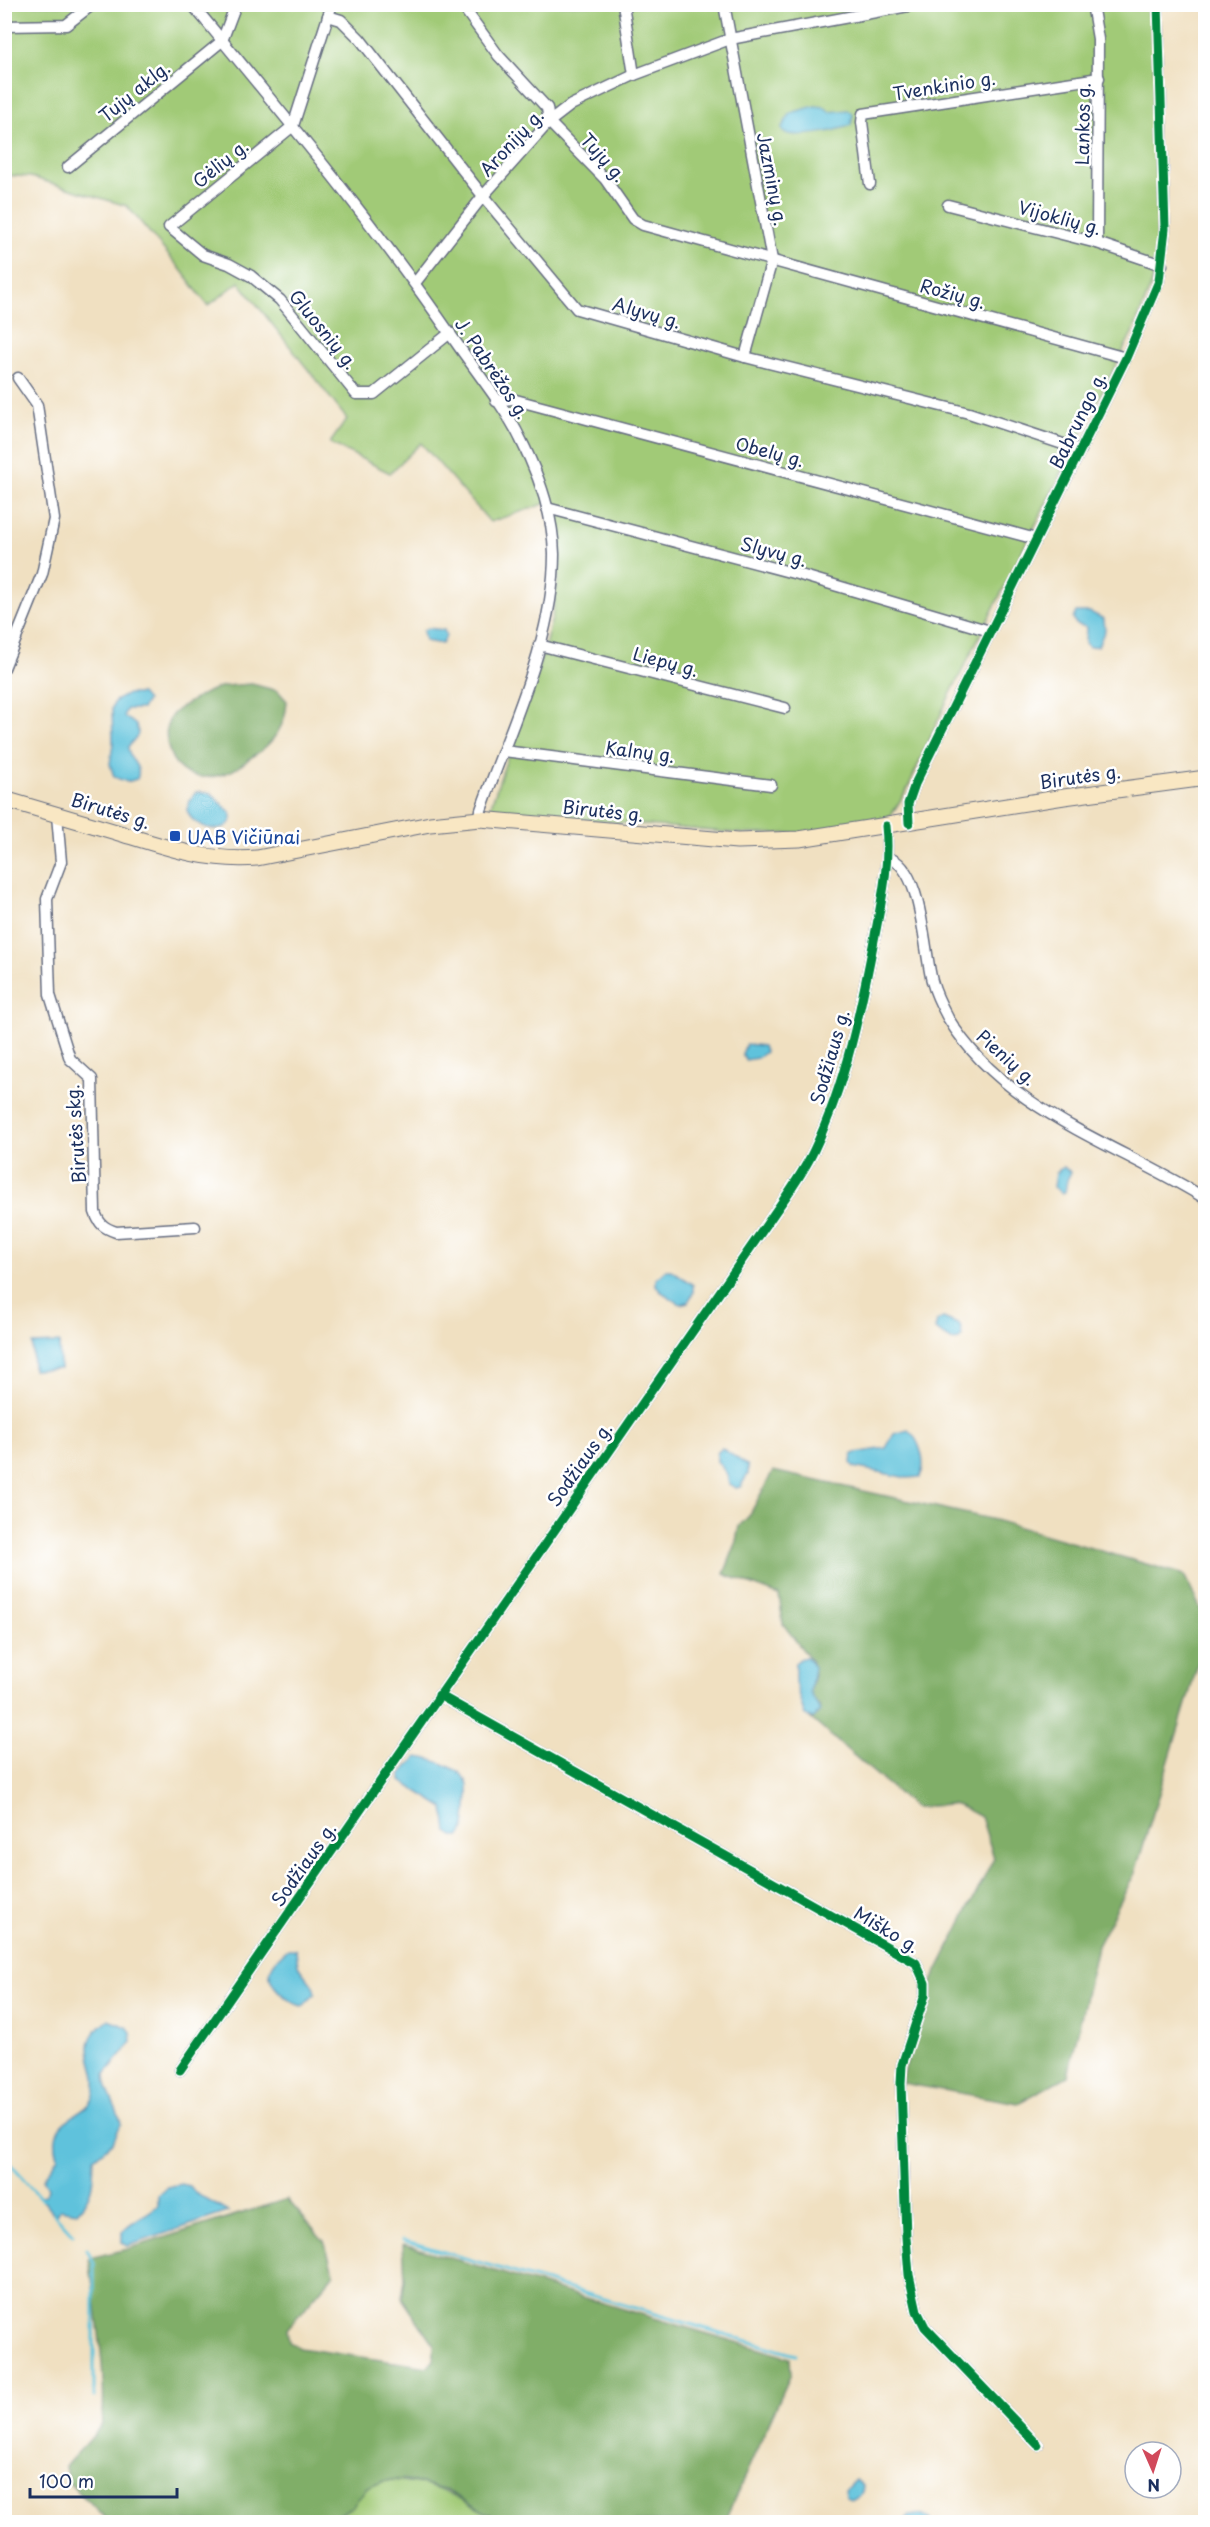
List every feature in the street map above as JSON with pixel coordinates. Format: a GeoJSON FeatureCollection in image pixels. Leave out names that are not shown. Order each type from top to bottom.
{"type":"FeatureCollection","features":[{"type":"Feature","properties":{"kind":"main road","name":"Birutės g."},"geometry":{"type":"LineString","coordinates":[[4,799],[184,853],[216,859],[235,859],[257,858],[430,824],[480,819],[737,841],[799,839],[1064,797],[1206,778]]}},
{"type":"Feature","properties":{"kind":"street"},"geometry":{"type":"LineString","coordinates":[[4,26],[66,25],[93,4]]}},
{"type":"Feature","properties":{"kind":"street","name":"J. Pabrėžos g."},"geometry":{"type":"LineString","coordinates":[[192,4],[293,126],[415,283],[496,401],[523,444],[537,474],[547,508],[554,552],[553,574],[539,645],[504,751],[484,801],[480,819]]}},
{"type":"Feature","properties":{"kind":"street"},"geometry":{"type":"LineString","coordinates":[[222,41],[236,4]]}},
{"type":"Feature","properties":{"kind":"street"},"geometry":{"type":"LineString","coordinates":[[293,126],[332,4]]}},
{"type":"Feature","properties":{"kind":"street","name":"Tujų g."},"geometry":{"type":"LineString","coordinates":[[461,4],[498,55],[547,108],[549,122],[605,179],[633,219],[643,225],[772,260]]}},
{"type":"Feature","properties":{"kind":"street"},"geometry":{"type":"LineString","coordinates":[[623,4],[634,75]]}},
{"type":"Feature","properties":{"kind":"street","name":"Jazminų g."},"geometry":{"type":"LineString","coordinates":[[724,4],[772,260],[744,357]]}},
{"type":"Feature","properties":{"kind":"street","name":"Aronijų g."},"geometry":{"type":"LineString","coordinates":[[415,283],[483,196],[549,122],[571,105],[634,75],[730,39],[919,4]]}},
{"type":"Feature","properties":{"kind":"street","name":"Lankos g."},"geometry":{"type":"LineString","coordinates":[[1092,4],[1098,39],[1099,78],[1097,243]]}},
{"type":"Feature","properties":{"kind":"street","name":"Babrungo g."},"geometry":{"type":"LineString","coordinates":[[909,823],[908,804],[915,784],[1081,450],[1154,296],[1162,265],[1165,229],[1158,4]]}},
{"type":"Feature","properties":{"kind":"street","name":"Alyvų g."},"geometry":{"type":"LineString","coordinates":[[328,16],[341,20],[360,39],[483,196],[577,309],[744,357],[969,413],[1081,450]]}},
{"type":"Feature","properties":{"kind":"street","name":"Tujų aklg."},"geometry":{"type":"LineString","coordinates":[[68,167],[222,41]]}},
{"type":"Feature","properties":{"kind":"street","name":"Tvenkinio g."},"geometry":{"type":"LineString","coordinates":[[870,184],[863,114],[1099,78]]}},
{"type":"Feature","properties":{"kind":"street","name":"Gėlių g."},"geometry":{"type":"LineString","coordinates":[[169,227],[293,126]]}},
{"type":"Feature","properties":{"kind":"street","name":"Vijoklių g."},"geometry":{"type":"LineString","coordinates":[[948,205],[1097,243],[1162,265]]}},
{"type":"Feature","properties":{"kind":"street","name":"Gluosnių g."},"geometry":{"type":"LineString","coordinates":[[169,227],[203,255],[229,264],[251,276],[280,300],[356,394],[374,394],[450,333]]}},
{"type":"Feature","properties":{"kind":"street","name":"Rožių g."},"geometry":{"type":"LineString","coordinates":[[772,260],[1126,358]]}},
{"type":"Feature","properties":{"kind":"street"},"geometry":{"type":"LineString","coordinates":[[4,668],[42,574],[54,519],[37,405],[18,378]]}},
{"type":"Feature","properties":{"kind":"street","name":"Obelų g."},"geometry":{"type":"LineString","coordinates":[[496,401],[512,399],[1036,539]]}},
{"type":"Feature","properties":{"kind":"street","name":"Slyvų g."},"geometry":{"type":"LineString","coordinates":[[547,508],[797,574],[990,631]]}},
{"type":"Feature","properties":{"kind":"street","name":"Liepų g."},"geometry":{"type":"LineString","coordinates":[[539,645],[785,708]]}},
{"type":"Feature","properties":{"kind":"street","name":"Kalnų g."},"geometry":{"type":"LineString","coordinates":[[504,751],[771,785]]}},
{"type":"Feature","properties":{"kind":"street","name":"Birutės skg."},"geometry":{"type":"LineString","coordinates":[[57,814],[61,862],[47,899],[50,995],[70,1059],[92,1078],[96,1212],[99,1222],[106,1229],[116,1232],[195,1227]]}},
{"type":"Feature","properties":{"kind":"street","name":"Sodžiaus g."},"geometry":{"type":"LineString","coordinates":[[180,2070],[767,1224],[812,1153],[828,1120],[855,1032],[888,858],[886,826]]}},
{"type":"Feature","properties":{"kind":"street","name":"Pienių g."},"geometry":{"type":"LineString","coordinates":[[888,858],[900,863],[911,883],[921,915],[932,982],[948,1017],[964,1041],[1009,1086],[1047,1111],[1206,1199]]}},
{"type":"Feature","properties":{"kind":"street","name":"Miško g."},"geometry":{"type":"LineString","coordinates":[[439,1695],[916,1963],[925,1983],[925,1995],[902,2065],[901,2083],[906,2237],[913,2299],[925,2327],[1038,2445]]}},
{"type":"Feature","properties":{"kind":"green space"},"geometry":{"type":"Polygon","coordinates":[[[4,5],[1153,5],[1158,258],[1152,283],[1135,327],[946,703],[907,790],[888,820],[808,833],[747,834],[489,811],[543,653],[552,618],[558,578],[558,545],[550,502],[490,522],[421,443],[390,473],[330,443],[347,419],[239,282],[208,306],[182,271],[127,206],[31,177],[5,175],[4,5]]]}},
{"type":"Feature","properties":{"kind":"green space"},"geometry":{"type":"Polygon","coordinates":[[[252,684],[278,691],[287,701],[281,726],[272,740],[238,767],[218,775],[199,777],[190,775],[176,765],[171,756],[166,733],[172,715],[216,688],[252,684]]]}},
{"type":"Feature","properties":{"kind":"green space"},"geometry":{"type":"Polygon","coordinates":[[[773,1471],[995,1520],[1184,1575],[1205,1618],[1205,1641],[1135,1873],[1097,1946],[1068,2076],[1018,2103],[901,2083],[925,1995],[994,1858],[981,1817],[953,1804],[914,1807],[810,1718],[814,1718],[820,1707],[810,1692],[814,1675],[812,1662],[783,1624],[779,1595],[724,1574],[735,1546],[739,1526],[749,1516],[773,1471]]]}},
{"type":"Feature","properties":{"kind":"green space"},"geometry":{"type":"Polygon","coordinates":[[[287,2199],[324,2241],[334,2274],[287,2329],[289,2342],[300,2348],[428,2367],[434,2360],[434,2345],[402,2298],[405,2279],[403,2244],[790,2358],[791,2374],[724,2522],[503,2522],[447,2491],[406,2480],[384,2480],[367,2487],[353,2506],[326,2522],[110,2522],[68,2482],[65,2467],[99,2428],[102,2416],[103,2373],[89,2258],[128,2249],[287,2199]]]}},
{"type":"Feature","properties":{"kind":"green space"},"geometry":{"type":"Polygon","coordinates":[[[384,2480],[431,2487],[461,2499],[503,2522],[326,2522],[353,2506],[367,2487],[384,2480]]]}},
{"type":"Feature","properties":{"kind":"water"},"geometry":{"type":"Polygon","coordinates":[[[815,106],[824,107],[830,112],[848,110],[853,114],[851,125],[827,132],[798,135],[783,132],[782,127],[791,113],[815,106]]]}},
{"type":"Feature","properties":{"kind":"water"},"geometry":{"type":"Polygon","coordinates":[[[1076,612],[1090,612],[1104,619],[1105,630],[1098,646],[1089,647],[1085,643],[1086,627],[1076,624],[1073,619],[1076,612]]]}},
{"type":"Feature","properties":{"kind":"water"},"geometry":{"type":"Polygon","coordinates":[[[427,628],[444,630],[446,636],[442,644],[425,641],[423,631],[427,628]]]}},
{"type":"Feature","properties":{"kind":"water"},"geometry":{"type":"Polygon","coordinates":[[[128,694],[141,694],[147,701],[142,709],[127,709],[124,716],[138,729],[136,738],[128,747],[130,756],[137,766],[137,779],[127,782],[114,777],[110,764],[113,743],[112,708],[115,701],[128,694]]]}},
{"type":"Feature","properties":{"kind":"water"},"geometry":{"type":"Polygon","coordinates":[[[196,792],[211,793],[231,813],[232,819],[228,825],[222,828],[208,828],[190,816],[187,810],[196,792]]]}},
{"type":"Feature","properties":{"kind":"water"},"geometry":{"type":"Polygon","coordinates":[[[746,1044],[763,1046],[765,1052],[757,1058],[746,1060],[742,1054],[746,1044]]]}},
{"type":"Feature","properties":{"kind":"water"},"geometry":{"type":"Polygon","coordinates":[[[1063,1167],[1071,1172],[1065,1192],[1062,1193],[1054,1187],[1056,1173],[1063,1167]]]}},
{"type":"Feature","properties":{"kind":"water"},"geometry":{"type":"Polygon","coordinates":[[[666,1270],[671,1270],[693,1285],[693,1293],[688,1302],[680,1304],[660,1291],[656,1285],[656,1279],[666,1270]]]}},
{"type":"Feature","properties":{"kind":"water"},"geometry":{"type":"Polygon","coordinates":[[[943,1318],[960,1325],[962,1336],[959,1340],[953,1341],[935,1330],[937,1321],[943,1318]]]}},
{"type":"Feature","properties":{"kind":"water"},"geometry":{"type":"Polygon","coordinates":[[[59,1343],[60,1369],[33,1370],[32,1344],[59,1343]]]}},
{"type":"Feature","properties":{"kind":"water"},"geometry":{"type":"Polygon","coordinates":[[[908,1430],[916,1440],[921,1452],[923,1465],[920,1477],[907,1478],[854,1467],[851,1463],[852,1455],[886,1448],[894,1434],[908,1430]]]}},
{"type":"Feature","properties":{"kind":"water"},"geometry":{"type":"Polygon","coordinates":[[[722,1448],[748,1466],[748,1474],[740,1487],[736,1488],[729,1484],[727,1474],[717,1461],[717,1453],[722,1448]]]}},
{"type":"Feature","properties":{"kind":"water"},"geometry":{"type":"Polygon","coordinates":[[[801,1658],[807,1658],[814,1667],[810,1692],[820,1711],[814,1718],[805,1716],[795,1683],[795,1663],[801,1658]]]}},
{"type":"Feature","properties":{"kind":"water"},"geometry":{"type":"Polygon","coordinates":[[[417,1757],[447,1765],[466,1780],[468,1789],[465,1827],[460,1836],[454,1836],[447,1831],[444,1808],[401,1781],[401,1774],[417,1757]]]}},
{"type":"Feature","properties":{"kind":"water"},"geometry":{"type":"Polygon","coordinates":[[[288,1949],[295,1949],[299,1966],[314,1990],[315,1994],[303,2006],[282,1994],[270,1978],[272,1966],[288,1949]]]}},
{"type":"Feature","properties":{"kind":"water"},"geometry":{"type":"Polygon","coordinates":[[[108,2020],[127,2027],[131,2032],[132,2042],[105,2074],[107,2087],[121,2124],[113,2142],[94,2158],[90,2193],[83,2205],[77,2212],[60,2209],[55,2215],[40,2197],[46,2194],[48,2188],[43,2179],[58,2157],[57,2132],[62,2125],[90,2103],[94,2095],[94,2073],[89,2046],[97,2029],[108,2020]]]}},
{"type":"Feature","properties":{"kind":"water"},"geometry":{"type":"Polygon","coordinates":[[[181,2184],[190,2186],[195,2193],[228,2212],[128,2246],[122,2243],[122,2232],[158,2205],[158,2195],[168,2187],[181,2184]]]}},
{"type":"Feature","properties":{"kind":"water"},"geometry":{"type":"Polygon","coordinates":[[[855,2480],[863,2485],[863,2488],[859,2497],[852,2501],[846,2497],[845,2490],[855,2480]]]}},
{"type":"Feature","properties":{"kind":"water"},"geometry":{"type":"Polygon","coordinates":[[[919,2515],[930,2518],[933,2522],[904,2522],[910,2516],[919,2515]]]}},
{"type":"Feature","properties":{"kind":"waterway"},"geometry":{"type":"LineString","coordinates":[[4,2157],[42,2200]]}},
{"type":"Feature","properties":{"kind":"waterway"},"geometry":{"type":"LineString","coordinates":[[54,2214],[73,2235]]}},
{"type":"Feature","properties":{"kind":"waterway"},"geometry":{"type":"LineString","coordinates":[[403,2240],[796,2355]]}},
{"type":"Feature","properties":{"kind":"waterway"},"geometry":{"type":"LineString","coordinates":[[87,2249],[94,2263],[94,2396]]}},
{"type":"Feature","properties":{"kind":"cycle path"},"geometry":{"type":"LineString","coordinates":[[909,823],[908,804],[915,784],[1126,358],[1159,281],[1165,229],[1158,4]]}},
{"type":"Feature","properties":{"kind":"cycle path"},"geometry":{"type":"LineString","coordinates":[[180,2070],[804,1169],[835,1098],[858,1017],[885,881],[886,826]]}},
{"type":"Feature","properties":{"kind":"cycle path"},"geometry":{"type":"LineString","coordinates":[[439,1695],[916,1963],[925,1983],[925,1995],[902,2065],[901,2083],[906,2237],[909,2275],[917,2311],[925,2327],[1038,2445]]}},
{"type":"Feature","properties":{"kind":"place","name":"UAB Vičiūnai"},"geometry":{"type":"Point","coordinates":[175,836]}}]}
